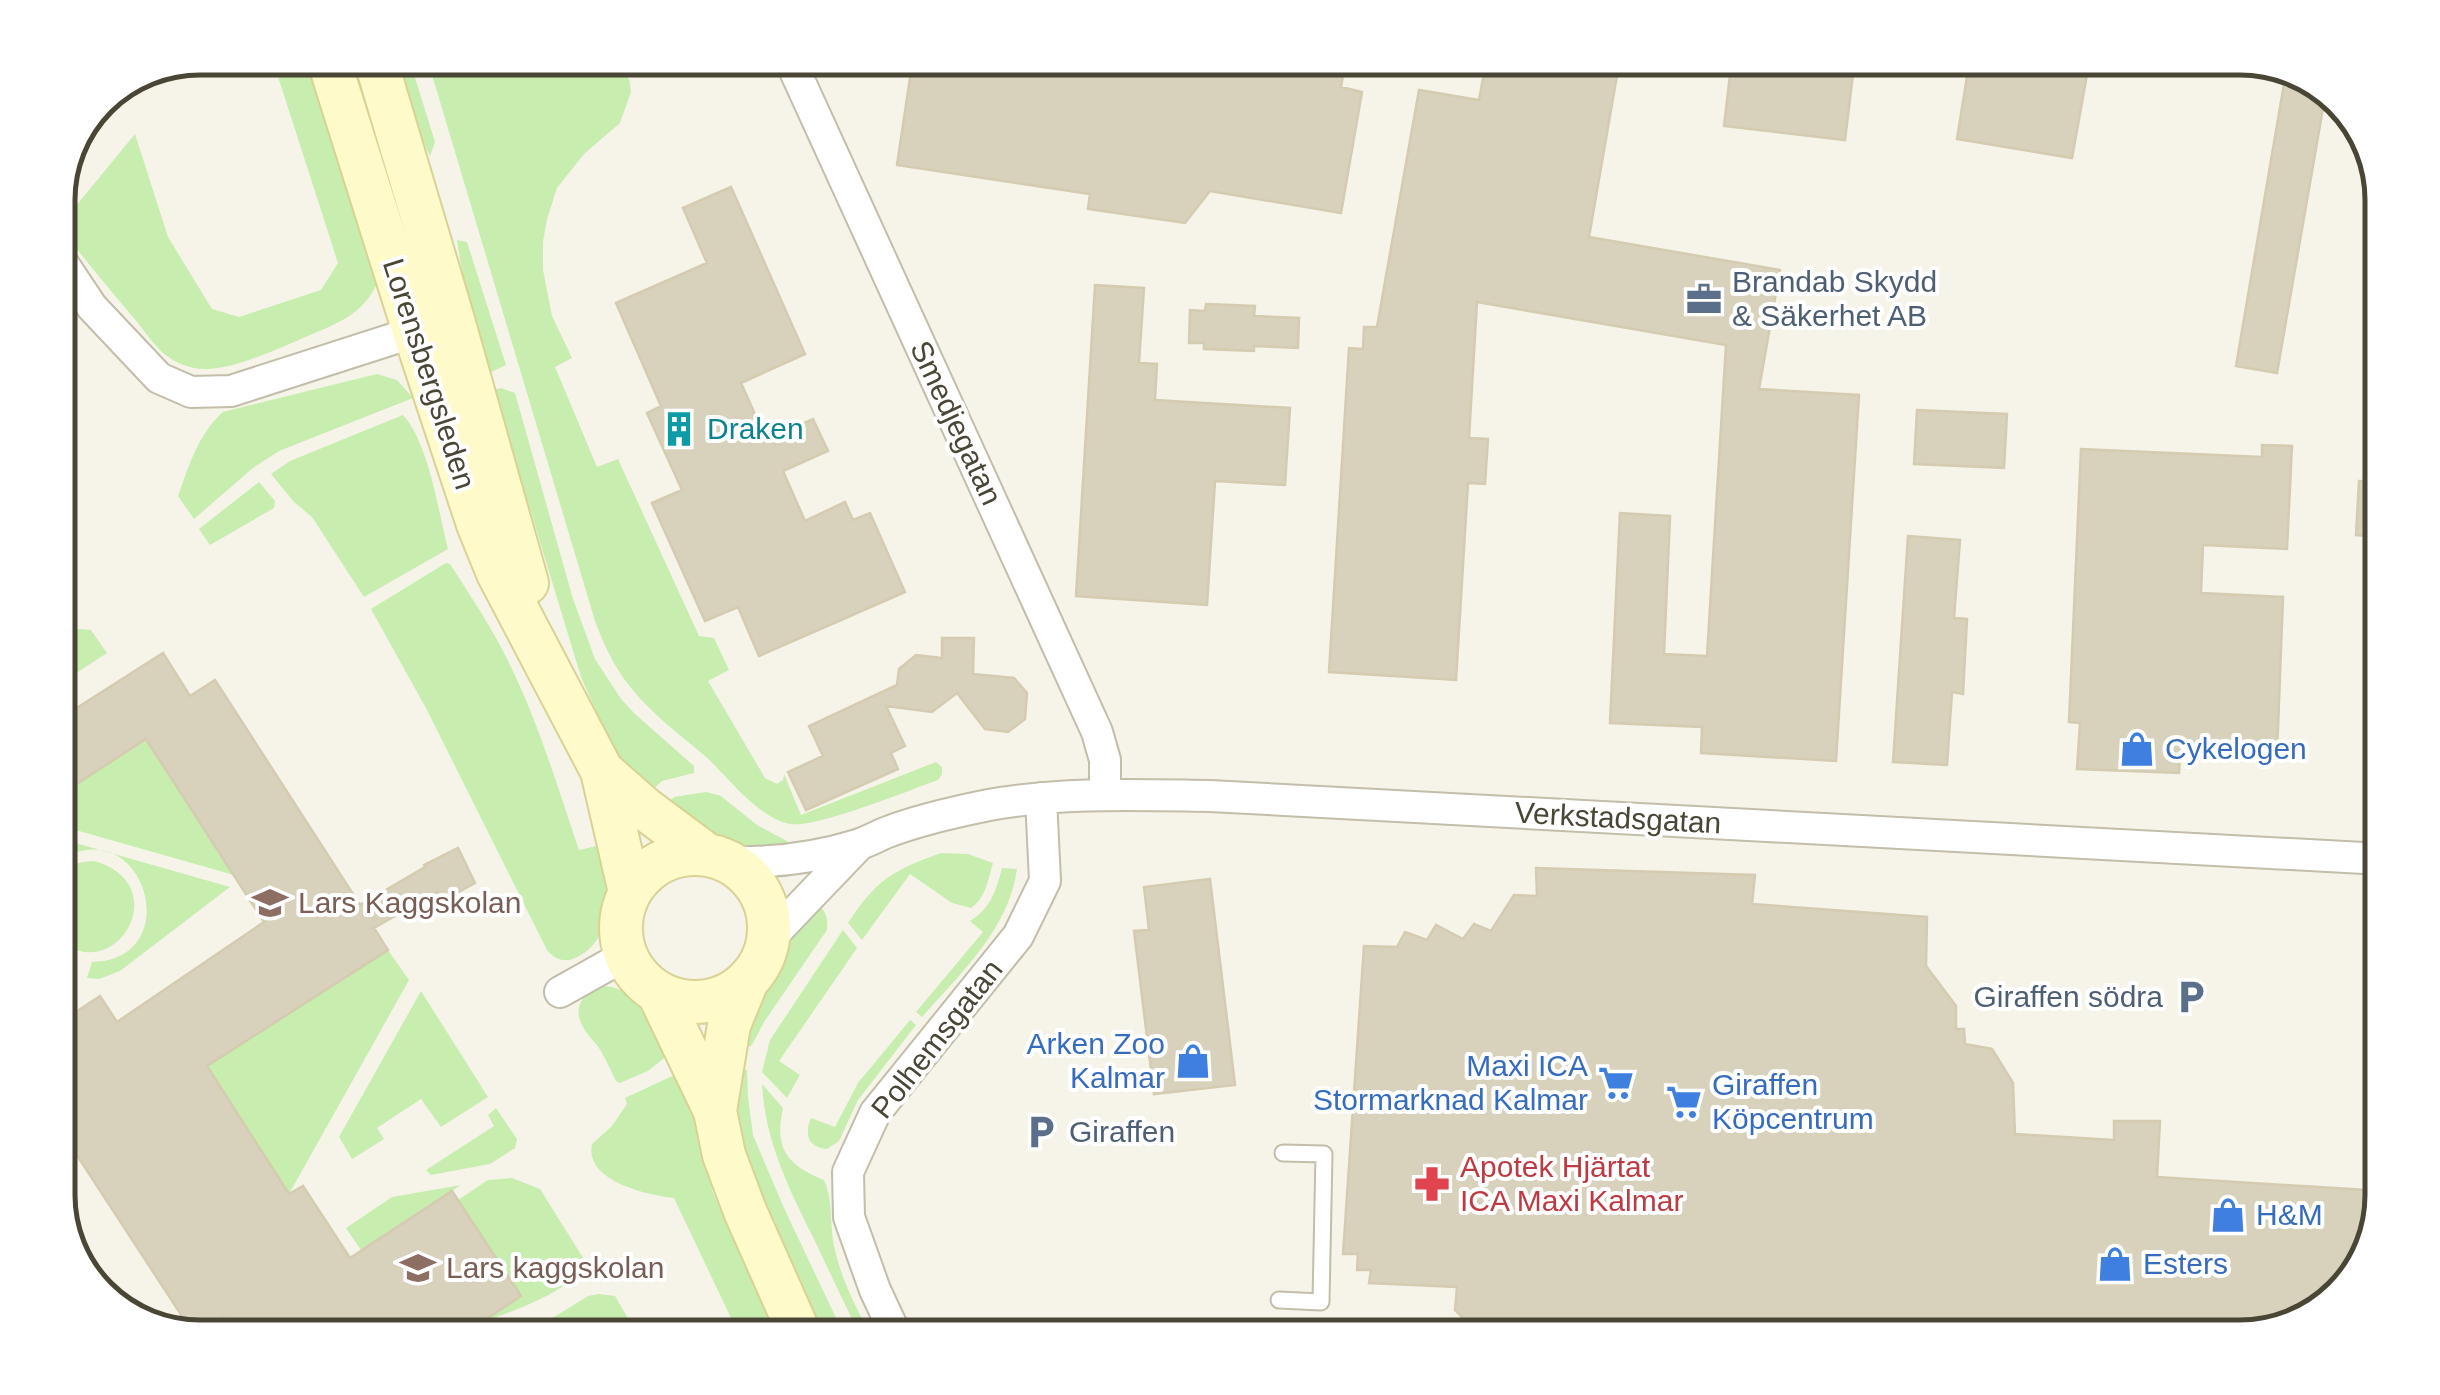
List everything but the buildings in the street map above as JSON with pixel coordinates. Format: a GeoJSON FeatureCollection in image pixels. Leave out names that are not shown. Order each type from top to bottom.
{"type":"FeatureCollection","features":[{"type":"Feature","properties":{"kind":"street","name":"Lorensbergsleden"},"geometry":{"type":"LineString","coordinates":[[335,75],[433,326]]}},
{"type":"Feature","properties":{"kind":"street","name":"Lorensbergsleden"},"geometry":{"type":"LineString","coordinates":[[379,75],[433,326],[491,557],[602,771],[630,892],[621,934],[626,955]]}},
{"type":"Feature","properties":{"kind":"street","name":"Smedjegatan"},"geometry":{"type":"LineString","coordinates":[[797,75],[1097,732],[1105,760],[1105,794]]}},
{"type":"Feature","properties":{"kind":"street"},"geometry":{"type":"LineString","coordinates":[[75,282],[92,306],[159,378],[191,392],[231,391],[433,326]]}},
{"type":"Feature","properties":{"kind":"street","name":"Lorensbergsleden"},"geometry":{"type":"LineString","coordinates":[[602,771],[644,808],[748,876],[762,895],[769,917],[768,940]]}},
{"type":"Feature","properties":{"kind":"street","name":"Verkstadsgatan"},"geometry":{"type":"LineString","coordinates":[[718,859],[772,863],[859,845],[888,832],[987,806],[1105,794],[1230,797],[2365,858]]}},
{"type":"Feature","properties":{"kind":"street","name":"Polhemsgatan"},"geometry":{"type":"LineString","coordinates":[[889,1320],[849,1217],[848,1172],[875,1113],[1018,936],[1045,880],[1041,798]]}},
{"type":"Feature","properties":{"kind":"street","name":"Verkstadsgatan"},"geometry":{"type":"LineString","coordinates":[[768,940],[859,845]]}},
{"type":"Feature","properties":{"kind":"street"},"geometry":{"type":"LineString","coordinates":[[630,892],[652,867],[684,855],[718,859]]}},
{"type":"Feature","properties":{"kind":"street"},"geometry":{"type":"LineString","coordinates":[[715,1111],[730,1026],[768,940]]}},
{"type":"Feature","properties":{"kind":"street"},"geometry":{"type":"LineString","coordinates":[[560,992],[626,955],[639,976],[658,992],[681,1001],[700,1003],[728,995],[747,981]]}},
{"type":"Feature","properties":{"kind":"street"},"geometry":{"type":"LineString","coordinates":[[658,992],[715,1111],[724,1155],[744,1211],[793,1320]]}},
{"type":"Feature","properties":{"kind":"lane"},"geometry":{"type":"LineString","coordinates":[[1280,1300],[1320,1302],[1323,1209],[1324,1154],[1283,1153]]}},
{"type":"Feature","properties":{"kind":"green space"},"geometry":{"type":"Polygon","coordinates":[[[277,75],[319,75],[378,281],[364,303],[346,318],[242,362],[217,368],[189,367],[159,349],[75,246],[75,207],[135,134],[168,237],[212,309],[239,317],[321,290],[338,263],[277,75]]]}},
{"type":"Feature","properties":{"kind":"green space"},"geometry":{"type":"Polygon","coordinates":[[[393,75],[414,75],[435,142],[430,156],[393,75]]]}},
{"type":"Feature","properties":{"kind":"green space"},"geometry":{"type":"Polygon","coordinates":[[[432,75],[627,75],[631,92],[620,123],[584,154],[557,188],[543,242],[543,270],[552,316],[572,358],[555,367],[597,467],[618,459],[699,636],[714,638],[729,670],[708,681],[765,778],[777,784],[784,774],[801,815],[936,762],[942,767],[942,774],[938,780],[819,821],[790,824],[778,820],[745,796],[637,695],[607,650],[595,621],[432,75]]]}},
{"type":"Feature","properties":{"kind":"green space"},"geometry":{"type":"Polygon","coordinates":[[[457,240],[467,242],[506,365],[489,373],[468,309],[457,240]]]}},
{"type":"Feature","properties":{"kind":"green space"},"geometry":{"type":"Polygon","coordinates":[[[377,374],[397,380],[413,398],[279,451],[194,519],[178,496],[201,440],[223,412],[377,374]]]}},
{"type":"Feature","properties":{"kind":"green space"},"geometry":{"type":"Polygon","coordinates":[[[494,390],[515,393],[573,599],[595,659],[621,699],[694,766],[694,773],[662,781],[649,793],[611,745],[581,677],[494,390]]]}},
{"type":"Feature","properties":{"kind":"green space"},"geometry":{"type":"Polygon","coordinates":[[[403,415],[426,460],[448,549],[364,597],[312,517],[271,474],[290,461],[403,415]]]}},
{"type":"Feature","properties":{"kind":"green space"},"geometry":{"type":"Polygon","coordinates":[[[259,482],[275,501],[274,508],[210,545],[199,529],[259,482]]]}},
{"type":"Feature","properties":{"kind":"green space"},"geometry":{"type":"Polygon","coordinates":[[[446,563],[482,614],[519,683],[579,850],[605,844],[608,891],[604,924],[589,950],[571,959],[560,959],[547,950],[427,710],[371,609],[446,563]]]}},
{"type":"Feature","properties":{"kind":"green space"},"geometry":{"type":"Polygon","coordinates":[[[91,630],[107,653],[75,674],[75,632],[91,630]]]}},
{"type":"Feature","properties":{"kind":"green space"},"geometry":{"type":"Polygon","coordinates":[[[146,739],[234,875],[75,830],[75,785],[146,739]]]}},
{"type":"Feature","properties":{"kind":"green space"},"geometry":{"type":"Polygon","coordinates":[[[706,792],[721,796],[757,825],[787,841],[791,848],[739,848],[717,842],[662,809],[674,797],[706,792]]]}},
{"type":"Feature","properties":{"kind":"green space"},"geometry":{"type":"Polygon","coordinates":[[[75,843],[113,854],[88,850],[75,855],[75,843]]]}},
{"type":"Feature","properties":{"kind":"green space"},"geometry":{"type":"Polygon","coordinates":[[[941,853],[968,854],[993,863],[986,888],[976,904],[971,908],[952,903],[910,874],[862,940],[848,923],[877,886],[898,871],[941,853]]]}},
{"type":"Feature","properties":{"kind":"green space"},"geometry":{"type":"Polygon","coordinates":[[[113,854],[230,887],[120,971],[99,979],[87,978],[92,962],[122,955],[140,938],[147,915],[144,890],[132,869],[113,854]]]}},
{"type":"Feature","properties":{"kind":"green space"},"geometry":{"type":"Polygon","coordinates":[[[94,861],[119,873],[131,890],[134,909],[128,927],[116,942],[99,951],[75,949],[75,864],[94,861]]]}},
{"type":"Feature","properties":{"kind":"green space"},"geometry":{"type":"Polygon","coordinates":[[[1002,868],[1017,869],[1004,911],[981,949],[922,1017],[916,1012],[983,932],[970,921],[992,898],[1002,868]]]}},
{"type":"Feature","properties":{"kind":"green space"},"geometry":{"type":"Polygon","coordinates":[[[817,903],[826,915],[827,930],[752,1045],[742,1050],[742,1024],[778,970],[793,929],[817,903]]]}},
{"type":"Feature","properties":{"kind":"green space"},"geometry":{"type":"Polygon","coordinates":[[[843,930],[857,948],[779,1061],[800,1075],[787,1098],[762,1072],[770,1040],[843,930]]]}},
{"type":"Feature","properties":{"kind":"green space"},"geometry":{"type":"Polygon","coordinates":[[[388,950],[409,980],[289,1194],[207,1066],[388,950]]]}},
{"type":"Feature","properties":{"kind":"green space"},"geometry":{"type":"Polygon","coordinates":[[[600,986],[613,987],[636,1000],[676,1053],[648,1071],[620,1083],[616,1081],[578,1013],[583,999],[600,986]]]}},
{"type":"Feature","properties":{"kind":"green space"},"geometry":{"type":"Polygon","coordinates":[[[421,991],[488,1097],[441,1127],[421,1099],[377,1128],[384,1139],[352,1159],[339,1137],[421,991]]]}},
{"type":"Feature","properties":{"kind":"green space"},"geometry":{"type":"Polygon","coordinates":[[[910,1020],[916,1025],[858,1100],[839,1141],[827,1149],[812,1143],[808,1135],[811,1118],[835,1127],[858,1083],[910,1020]]]}},
{"type":"Feature","properties":{"kind":"green space"},"geometry":{"type":"Polygon","coordinates":[[[735,1068],[747,1070],[753,1135],[837,1320],[815,1320],[758,1197],[737,1116],[735,1068]]]}},
{"type":"Feature","properties":{"kind":"green space"},"geometry":{"type":"Polygon","coordinates":[[[683,1074],[713,1193],[769,1320],[732,1320],[674,1198],[620,1184],[607,1177],[592,1157],[592,1144],[612,1126],[627,1104],[625,1098],[683,1074]]]}},
{"type":"Feature","properties":{"kind":"green space"},"geometry":{"type":"Polygon","coordinates":[[[762,1084],[783,1108],[780,1134],[786,1154],[801,1168],[824,1180],[838,1261],[862,1320],[853,1320],[787,1183],[764,1105],[762,1084]]]}},
{"type":"Feature","properties":{"kind":"green space"},"geometry":{"type":"Polygon","coordinates":[[[496,1108],[517,1139],[515,1148],[490,1164],[431,1175],[426,1170],[494,1126],[488,1115],[496,1108]]]}},
{"type":"Feature","properties":{"kind":"green space"},"geometry":{"type":"Polygon","coordinates":[[[512,1178],[540,1189],[587,1264],[554,1292],[485,1320],[521,1296],[458,1200],[488,1180],[512,1178]]]}},
{"type":"Feature","properties":{"kind":"green space"},"geometry":{"type":"Polygon","coordinates":[[[461,1185],[361,1250],[346,1228],[392,1197],[461,1185]]]}},
{"type":"Feature","properties":{"kind":"green space"},"geometry":{"type":"Polygon","coordinates":[[[588,1296],[615,1296],[629,1320],[549,1320],[588,1296]]]}},
{"type":"Feature","properties":{"kind":"place","name":"Brandab Skydd & Säkerhet AB"},"geometry":{"type":"Point","coordinates":[1704,299]}},
{"type":"Feature","properties":{"kind":"place","name":"Draken"},"geometry":{"type":"Point","coordinates":[679,429]}},
{"type":"Feature","properties":{"kind":"place","name":"Cykelogen"},"geometry":{"type":"Point","coordinates":[2137,749]}},
{"type":"Feature","properties":{"kind":"place","name":"Lars Kaggskolan"},"geometry":{"type":"Point","coordinates":[270,903]}},
{"type":"Feature","properties":{"kind":"place","name":"Giraffen södra"},"geometry":{"type":"Point","coordinates":[2191,997]}},
{"type":"Feature","properties":{"kind":"place","name":"Arken Zoo Kalmar"},"geometry":{"type":"Point","coordinates":[1193,1061]}},
{"type":"Feature","properties":{"kind":"place","name":"Maxi ICA Stormarknad Kalmar"},"geometry":{"type":"Point","coordinates":[1616,1083]}},
{"type":"Feature","properties":{"kind":"place","name":"Giraffen Köpcentrum"},"geometry":{"type":"Point","coordinates":[1684,1102]}},
{"type":"Feature","properties":{"kind":"place","name":"Giraffen"},"geometry":{"type":"Point","coordinates":[1041,1132]}},
{"type":"Feature","properties":{"kind":"place","name":"Apotek Hjärtat ICA Maxi Kalmar"},"geometry":{"type":"Point","coordinates":[1432,1184]}},
{"type":"Feature","properties":{"kind":"place","name":"H&M"},"geometry":{"type":"Point","coordinates":[2228,1215]}},
{"type":"Feature","properties":{"kind":"place","name":"Esters"},"geometry":{"type":"Point","coordinates":[2115,1264]}},
{"type":"Feature","properties":{"kind":"place","name":"Lars kaggskolan"},"geometry":{"type":"Point","coordinates":[418,1268]}}]}
